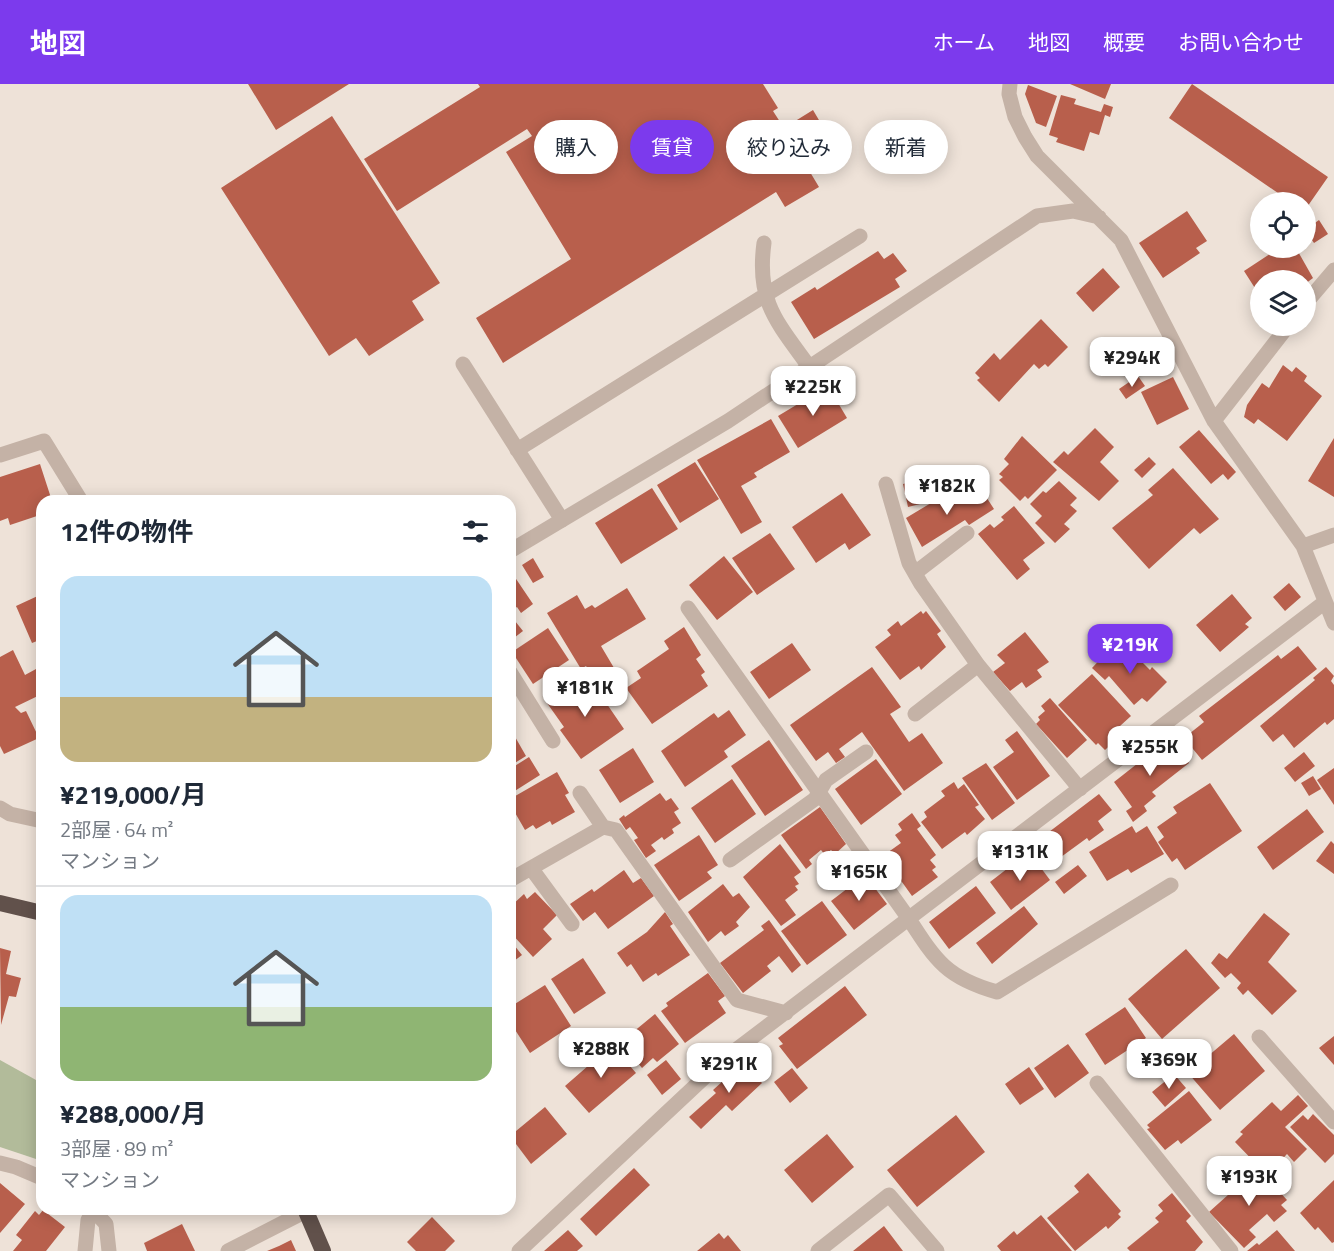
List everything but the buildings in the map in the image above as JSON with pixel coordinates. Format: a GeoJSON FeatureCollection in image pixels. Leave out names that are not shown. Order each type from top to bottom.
{"type":"FeatureCollection","features":[{"type":"Feature","properties":{"kind":"highway"},"geometry":{"type":"LineString","coordinates":[[0,903],[36,912]]}},
{"type":"Feature","properties":{"kind":"highway"},"geometry":{"type":"LineString","coordinates":[[308,1215],[323,1251]]}},
{"type":"Feature","properties":{"kind":"street"},"geometry":{"type":"LineString","coordinates":[[1010,84],[1009,94],[1015,117],[1037,156],[1121,240],[1214,421],[1304,546],[1334,623]]}},
{"type":"Feature","properties":{"kind":"street"},"geometry":{"type":"LineString","coordinates":[[516,547],[728,421],[1037,216],[1073,211],[1099,217]]}},
{"type":"Feature","properties":{"kind":"street"},"geometry":{"type":"LineString","coordinates":[[517,450],[860,236]]}},
{"type":"Feature","properties":{"kind":"street"},"geometry":{"type":"LineString","coordinates":[[764,243],[762,260],[764,296],[774,318],[810,368]]}},
{"type":"Feature","properties":{"kind":"street"},"geometry":{"type":"LineString","coordinates":[[1316,291],[1334,270]]}},
{"type":"Feature","properties":{"kind":"street"},"geometry":{"type":"LineString","coordinates":[[1214,421],[1280,336]]}},
{"type":"Feature","properties":{"kind":"street"},"geometry":{"type":"LineString","coordinates":[[463,364],[562,520]]}},
{"type":"Feature","properties":{"kind":"street"},"geometry":{"type":"LineString","coordinates":[[0,455],[44,441],[77,495]]}},
{"type":"Feature","properties":{"kind":"street"},"geometry":{"type":"LineString","coordinates":[[886,484],[903,545],[915,573],[978,666],[1080,789]]}},
{"type":"Feature","properties":{"kind":"street"},"geometry":{"type":"LineString","coordinates":[[915,573],[967,533]]}},
{"type":"Feature","properties":{"kind":"street"},"geometry":{"type":"LineString","coordinates":[[1304,546],[1334,535]]}},
{"type":"Feature","properties":{"kind":"street"},"geometry":{"type":"LineString","coordinates":[[519,1251],[724,1059],[1325,602]]}},
{"type":"Feature","properties":{"kind":"street"},"geometry":{"type":"LineString","coordinates":[[688,608],[909,920],[932,956],[956,977],[997,992],[1172,885]]}},
{"type":"Feature","properties":{"kind":"street"},"geometry":{"type":"LineString","coordinates":[[915,714],[978,666]]}},
{"type":"Feature","properties":{"kind":"street"},"geometry":{"type":"LineString","coordinates":[[516,681],[554,741]]}},
{"type":"Feature","properties":{"kind":"street"},"geometry":{"type":"LineString","coordinates":[[730,860],[815,799],[826,780],[866,752]]}},
{"type":"Feature","properties":{"kind":"street"},"geometry":{"type":"LineString","coordinates":[[580,793],[603,827]]}},
{"type":"Feature","properties":{"kind":"street"},"geometry":{"type":"LineString","coordinates":[[0,808],[10,814],[36,820]]}},
{"type":"Feature","properties":{"kind":"street"},"geometry":{"type":"LineString","coordinates":[[516,877],[603,827],[616,830],[737,1000],[786,1013]]}},
{"type":"Feature","properties":{"kind":"street"},"geometry":{"type":"LineString","coordinates":[[531,868],[572,924]]}},
{"type":"Feature","properties":{"kind":"street"},"geometry":{"type":"LineString","coordinates":[[1259,1037],[1334,1122]]}},
{"type":"Feature","properties":{"kind":"street"},"geometry":{"type":"LineString","coordinates":[[1097,1083],[1232,1251]]}},
{"type":"Feature","properties":{"kind":"street"},"geometry":{"type":"LineString","coordinates":[[0,1163],[36,1175]]}},
{"type":"Feature","properties":{"kind":"street"},"geometry":{"type":"LineString","coordinates":[[818,1251],[889,1195],[937,1251]]}},
{"type":"Feature","properties":{"kind":"street"},"geometry":{"type":"LineString","coordinates":[[85,1251],[90,1215]]}},
{"type":"Feature","properties":{"kind":"street"},"geometry":{"type":"LineString","coordinates":[[98,1215],[106,1224],[108,1251]]}},
{"type":"Feature","properties":{"kind":"street"},"geometry":{"type":"LineString","coordinates":[[228,1251],[296,1215]]}},
{"type":"Feature","properties":{"kind":"green space"},"geometry":{"type":"Polygon","coordinates":[[[0,1060],[36,1080],[36,1159],[0,1147],[0,1060]]]}}]}
